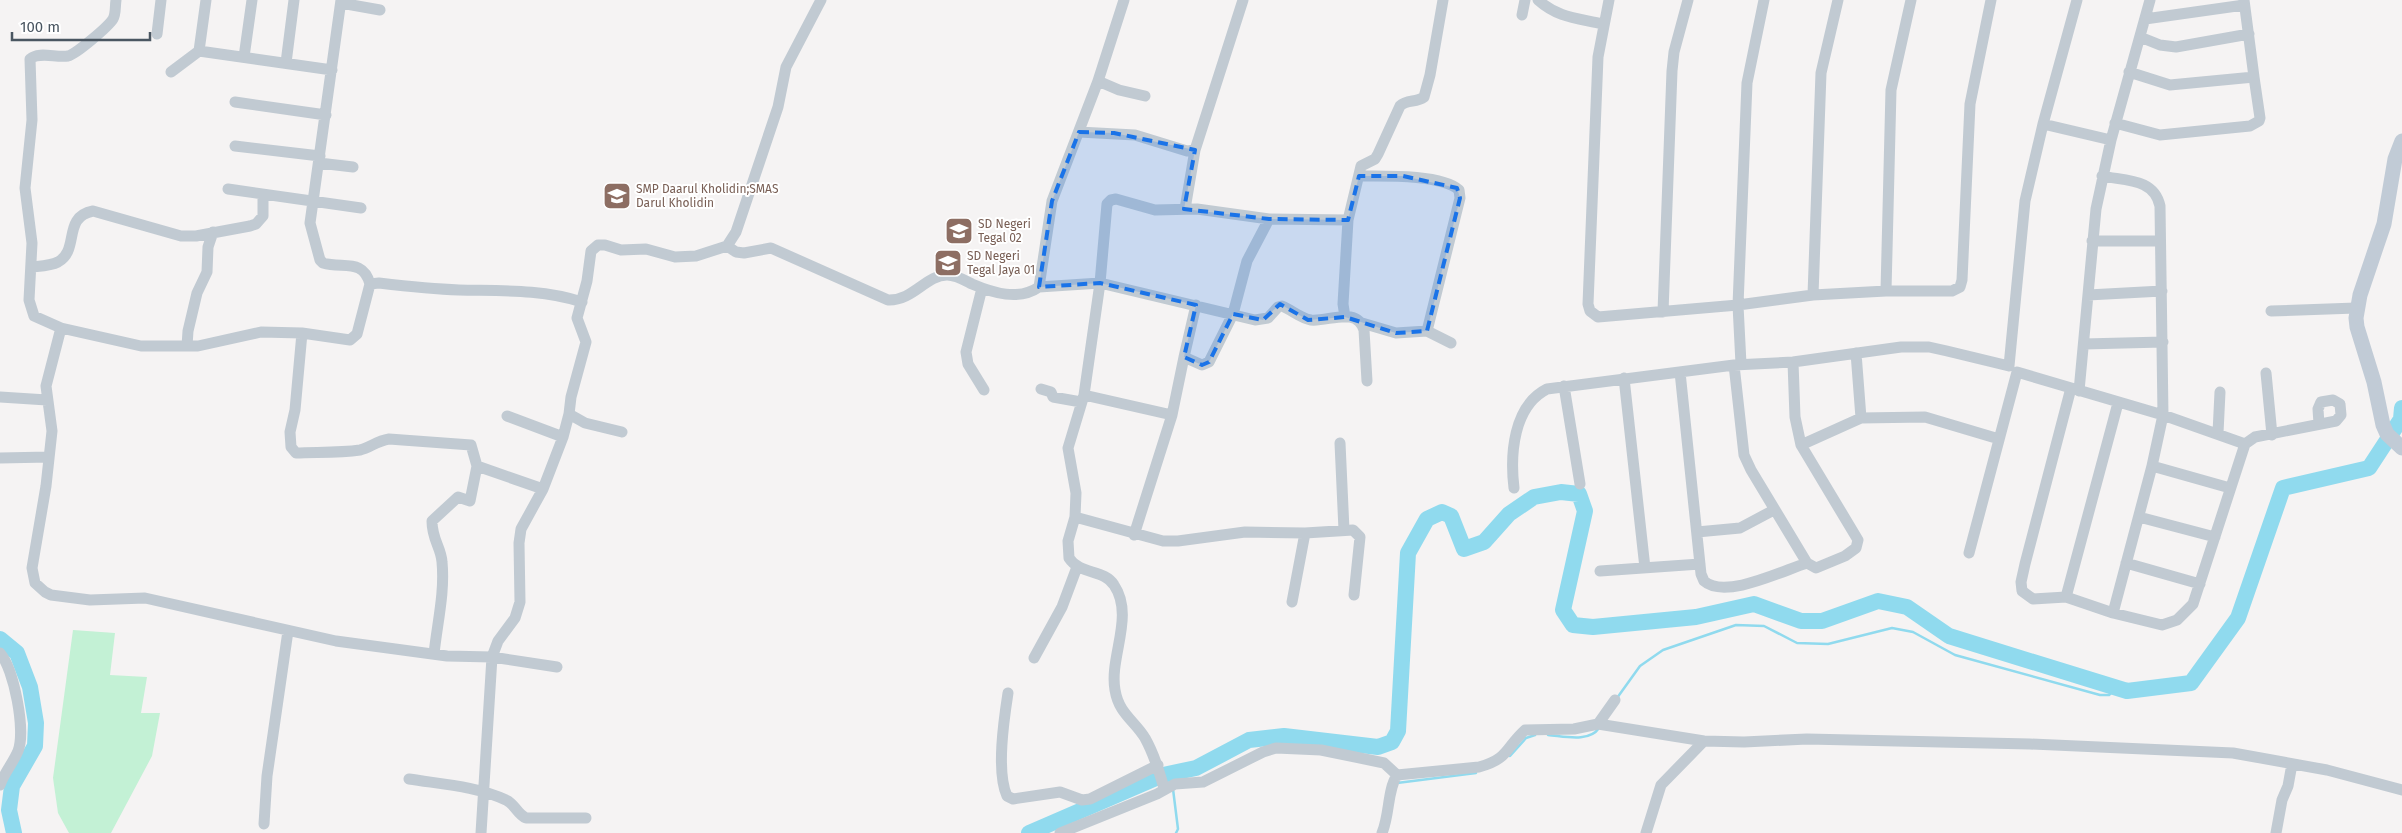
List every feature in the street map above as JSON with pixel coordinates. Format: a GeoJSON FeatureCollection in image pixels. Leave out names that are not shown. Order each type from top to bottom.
{"type":"FeatureCollection","features":[{"type":"Feature","properties":{"kind":"street"},"geometry":{"type":"LineString","coordinates":[[116,0],[115,13],[110,23],[74,54],[66,56],[34,56],[30,59],[32,120],[25,188],[32,234],[29,300],[31,311],[38,319],[61,328],[132,345],[187,346],[261,332],[302,333],[354,338],[357,334],[370,284],[364,271],[358,268],[327,264],[320,260],[310,223],[341,2],[380,10]]}},
{"type":"Feature","properties":{"kind":"street"},"geometry":{"type":"LineString","coordinates":[[157,34],[161,0]]}},
{"type":"Feature","properties":{"kind":"street"},"geometry":{"type":"LineString","coordinates":[[199,51],[206,0]]}},
{"type":"Feature","properties":{"kind":"street"},"geometry":{"type":"LineString","coordinates":[[244,57],[252,0]]}},
{"type":"Feature","properties":{"kind":"street"},"geometry":{"type":"LineString","coordinates":[[286,63],[294,0]]}},
{"type":"Feature","properties":{"kind":"street"},"geometry":{"type":"LineString","coordinates":[[481,833],[492,658],[498,641],[517,611],[520,602],[520,536],[529,512],[543,489],[563,437],[569,414],[571,398],[586,342],[577,318],[587,281],[589,254],[598,245],[621,250],[646,249],[675,257],[709,254],[727,246],[736,232],[778,107],[786,67],[822,0]]}},
{"type":"Feature","properties":{"kind":"street"},"geometry":{"type":"LineString","coordinates":[[1039,288],[1052,201],[1098,82],[1124,0]]}},
{"type":"Feature","properties":{"kind":"street"},"geometry":{"type":"LineString","coordinates":[[1185,209],[1195,150],[1198,147],[1243,0]]}},
{"type":"Feature","properties":{"kind":"street"},"geometry":{"type":"LineString","coordinates":[[1345,316],[1343,304],[1348,220],[1361,166],[1375,159],[1400,106],[1405,102],[1414,102],[1424,97],[1430,75],[1443,0]]}},
{"type":"Feature","properties":{"kind":"street"},"geometry":{"type":"LineString","coordinates":[[1522,14],[1525,0]]}},
{"type":"Feature","properties":{"kind":"street"},"geometry":{"type":"LineString","coordinates":[[1538,0],[1548,9],[1568,18],[1578,18],[1603,24]]}},
{"type":"Feature","properties":{"kind":"street"},"geometry":{"type":"LineString","coordinates":[[1609,0],[1603,24],[1598,65],[1588,304],[1590,311],[1598,317],[1738,305],[1813,295],[1886,291],[1952,291],[1960,287],[1967,199],[1970,104],[1991,0]]}},
{"type":"Feature","properties":{"kind":"street"},"geometry":{"type":"LineString","coordinates":[[1664,312],[1672,66],[1688,0]]}},
{"type":"Feature","properties":{"kind":"street"},"geometry":{"type":"LineString","coordinates":[[1764,0],[1747,83],[1737,364],[1744,454],[1774,510],[1806,563],[1816,568],[1856,548],[1858,540],[1801,445],[1795,416],[1793,362]]}},
{"type":"Feature","properties":{"kind":"street"},"geometry":{"type":"LineString","coordinates":[[1813,295],[1821,73],[1838,0]]}},
{"type":"Feature","properties":{"kind":"street"},"geometry":{"type":"LineString","coordinates":[[1886,291],[1892,90],[1911,0]]}},
{"type":"Feature","properties":{"kind":"street"},"geometry":{"type":"LineString","coordinates":[[1969,553],[1999,439],[2013,369],[2025,201],[2043,124],[2077,0]]}},
{"type":"Feature","properties":{"kind":"street"},"geometry":{"type":"LineString","coordinates":[[2150,0],[2102,176],[2092,241],[2084,344],[2075,389],[2021,582],[2022,591],[2033,599],[2066,597],[2151,624],[2170,624],[2184,616],[2193,604],[2245,444],[2255,437],[2319,424]]}},
{"type":"Feature","properties":{"kind":"street"},"geometry":{"type":"LineString","coordinates":[[2116,123],[2160,135],[2255,124],[2260,118],[2244,3],[2145,20]]}},
{"type":"Feature","properties":{"kind":"street"},"geometry":{"type":"LineString","coordinates":[[2140,37],[2160,45],[2176,47],[2248,34]]}},
{"type":"Feature","properties":{"kind":"street"},"geometry":{"type":"LineString","coordinates":[[171,72],[199,51],[332,70]]}},
{"type":"Feature","properties":{"kind":"street"},"geometry":{"type":"LineString","coordinates":[[2129,72],[2170,85],[2254,77]]}},
{"type":"Feature","properties":{"kind":"street"},"geometry":{"type":"LineString","coordinates":[[1098,82],[1119,90],[1145,96]]}},
{"type":"Feature","properties":{"kind":"street"},"geometry":{"type":"LineString","coordinates":[[235,102],[326,115]]}},
{"type":"Feature","properties":{"kind":"street"},"geometry":{"type":"LineString","coordinates":[[2043,124],[2111,140]]}},
{"type":"Feature","properties":{"kind":"street"},"geometry":{"type":"LineString","coordinates":[[1078,132],[1135,135],[1187,152],[1195,150]]}},
{"type":"Feature","properties":{"kind":"street"},"geometry":{"type":"LineString","coordinates":[[2402,141],[2396,159],[2384,224],[2356,308],[2357,327],[2374,382],[2383,426],[2386,434],[2402,448]]}},
{"type":"Feature","properties":{"kind":"street"},"geometry":{"type":"LineString","coordinates":[[236,146],[320,159],[354,167]]}},
{"type":"Feature","properties":{"kind":"street"},"geometry":{"type":"LineString","coordinates":[[1359,176],[1412,177],[1454,186],[1459,190],[1460,198],[1427,331]]}},
{"type":"Feature","properties":{"kind":"street"},"geometry":{"type":"LineString","coordinates":[[2102,176],[2140,183],[2153,189],[2160,206],[2163,415],[2152,466],[2113,613]]}},
{"type":"Feature","properties":{"kind":"street"},"geometry":{"type":"LineString","coordinates":[[228,189],[314,203],[361,208]]}},
{"type":"Feature","properties":{"kind":"street"},"geometry":{"type":"LineString","coordinates":[[31,267],[57,262],[65,255],[77,218],[84,213],[93,211],[181,236],[196,236],[256,224],[263,216],[263,195]]}},
{"type":"Feature","properties":{"kind":"street"},"geometry":{"type":"LineString","coordinates":[[1164,788],[1158,765],[1144,737],[1124,715],[1115,690],[1114,674],[1122,619],[1119,595],[1110,580],[1077,567],[1068,553],[1068,541],[1075,517],[1076,493],[1068,448],[1082,398],[1100,282],[1109,202],[1116,200],[1155,210],[1185,209],[1269,219],[1348,220]]}},
{"type":"Feature","properties":{"kind":"street"},"geometry":{"type":"LineString","coordinates":[[1184,358],[1202,365],[1208,364],[1233,314],[1247,261],[1269,219]]}},
{"type":"Feature","properties":{"kind":"street"},"geometry":{"type":"LineString","coordinates":[[187,346],[188,331],[197,293],[207,272],[208,246],[213,232]]}},
{"type":"Feature","properties":{"kind":"street"},"geometry":{"type":"LineString","coordinates":[[2092,241],[2160,241]]}},
{"type":"Feature","properties":{"kind":"street"},"geometry":{"type":"LineString","coordinates":[[727,246],[736,252],[744,253],[771,248],[888,300],[902,299],[942,275],[956,276],[982,288],[1016,295],[1031,293],[1039,288],[1100,282],[1263,320],[1282,306],[1308,320],[1345,316],[1396,333],[1427,331],[1451,343]]}},
{"type":"Feature","properties":{"kind":"street"},"geometry":{"type":"LineString","coordinates":[[370,284],[379,283],[456,290],[528,291],[549,293],[582,302]]}},
{"type":"Feature","properties":{"kind":"street"},"geometry":{"type":"LineString","coordinates":[[982,288],[966,352],[968,364],[984,390]]}},
{"type":"Feature","properties":{"kind":"street"},"geometry":{"type":"LineString","coordinates":[[2088,295],[2162,291]]}},
{"type":"Feature","properties":{"kind":"street"},"geometry":{"type":"LineString","coordinates":[[1134,535],[1172,415],[1196,305]]}},
{"type":"Feature","properties":{"kind":"street"},"geometry":{"type":"LineString","coordinates":[[2271,311],[2356,308]]}},
{"type":"Feature","properties":{"kind":"street"},"geometry":{"type":"LineString","coordinates":[[1362,323],[1367,381]]}},
{"type":"Feature","properties":{"kind":"street"},"geometry":{"type":"LineString","coordinates":[[61,328],[46,386],[52,431],[32,568],[33,577],[39,587],[51,595],[90,600],[145,598],[344,643],[434,654],[492,658],[557,667]]}},
{"type":"Feature","properties":{"kind":"street"},"geometry":{"type":"LineString","coordinates":[[302,333],[295,410],[290,432],[291,447],[296,453],[350,451],[363,449],[377,441],[389,439],[467,443],[471,445],[478,466],[470,501],[458,497],[432,521],[432,536],[442,562],[440,610],[434,654]]}},
{"type":"Feature","properties":{"kind":"street"},"geometry":{"type":"LineString","coordinates":[[2084,344],[2163,342]]}},
{"type":"Feature","properties":{"kind":"street"},"geometry":{"type":"LineString","coordinates":[[1514,488],[1512,470],[1514,438],[1528,406],[1537,394],[1547,389],[1737,364],[1793,362],[1901,347],[1929,347],[2013,369],[2118,403],[2163,415],[2245,444]]}},
{"type":"Feature","properties":{"kind":"street"},"geometry":{"type":"LineString","coordinates":[[1856,353],[1861,418]]}},
{"type":"Feature","properties":{"kind":"street"},"geometry":{"type":"LineString","coordinates":[[1680,372],[1701,574],[1707,584],[1736,585],[1754,583],[1806,563]]}},
{"type":"Feature","properties":{"kind":"street"},"geometry":{"type":"LineString","coordinates":[[2266,373],[2272,435]]}},
{"type":"Feature","properties":{"kind":"street"},"geometry":{"type":"LineString","coordinates":[[1624,378],[1645,568]]}},
{"type":"Feature","properties":{"kind":"street"},"geometry":{"type":"LineString","coordinates":[[1564,386],[1580,484]]}},
{"type":"Feature","properties":{"kind":"street"},"geometry":{"type":"LineString","coordinates":[[1041,390],[1051,392],[1053,397],[1082,398],[1172,415]]}},
{"type":"Feature","properties":{"kind":"street"},"geometry":{"type":"LineString","coordinates":[[2218,433],[2220,392]]}},
{"type":"Feature","properties":{"kind":"street"},"geometry":{"type":"LineString","coordinates":[[0,398],[47,400]]}},
{"type":"Feature","properties":{"kind":"street"},"geometry":{"type":"LineString","coordinates":[[2066,597],[2118,403]]}},
{"type":"Feature","properties":{"kind":"street"},"geometry":{"type":"LineString","coordinates":[[569,414],[585,423],[622,432]]}},
{"type":"Feature","properties":{"kind":"street"},"geometry":{"type":"LineString","coordinates":[[508,416],[563,437]]}},
{"type":"Feature","properties":{"kind":"street"},"geometry":{"type":"LineString","coordinates":[[1801,445],[1861,418],[1925,417],[1999,439]]}},
{"type":"Feature","properties":{"kind":"street"},"geometry":{"type":"LineString","coordinates":[[1340,443],[1344,530]]}},
{"type":"Feature","properties":{"kind":"street"},"geometry":{"type":"LineString","coordinates":[[0,458],[49,457]]}},
{"type":"Feature","properties":{"kind":"street"},"geometry":{"type":"LineString","coordinates":[[478,466],[543,489]]}},
{"type":"Feature","properties":{"kind":"street"},"geometry":{"type":"LineString","coordinates":[[2152,466],[2230,488]]}},
{"type":"Feature","properties":{"kind":"street"},"geometry":{"type":"LineString","coordinates":[[1696,532],[1740,528],[1774,510]]}},
{"type":"Feature","properties":{"kind":"street"},"geometry":{"type":"LineString","coordinates":[[1075,517],[1134,535],[1163,541],[1178,541],[1245,532],[1305,533],[1354,530],[1360,537],[1354,594]]}},
{"type":"Feature","properties":{"kind":"street"},"geometry":{"type":"LineString","coordinates":[[2139,517],[2215,537]]}},
{"type":"Feature","properties":{"kind":"street"},"geometry":{"type":"LineString","coordinates":[[1292,602],[1305,533]]}},
{"type":"Feature","properties":{"kind":"street"},"geometry":{"type":"LineString","coordinates":[[2126,563],[2200,584]]}},
{"type":"Feature","properties":{"kind":"street"},"geometry":{"type":"LineString","coordinates":[[1600,571],[1700,564]]}},
{"type":"Feature","properties":{"kind":"street"},"geometry":{"type":"LineString","coordinates":[[1034,658],[1062,607],[1077,567]]}},
{"type":"Feature","properties":{"kind":"street"},"geometry":{"type":"LineString","coordinates":[[264,824],[267,776],[288,631]]}},
{"type":"Feature","properties":{"kind":"street"},"geometry":{"type":"LineString","coordinates":[[0,653],[9,671],[21,732],[18,750],[0,785]]}},
{"type":"Feature","properties":{"kind":"street"},"geometry":{"type":"LineString","coordinates":[[1008,693],[1002,732],[1003,781],[1007,796],[1013,799],[1060,792],[1082,800],[1090,798],[1158,765]]}},
{"type":"Feature","properties":{"kind":"street"},"geometry":{"type":"LineString","coordinates":[[1602,725],[1615,700]]}},
{"type":"Feature","properties":{"kind":"street"},"geometry":{"type":"LineString","coordinates":[[1060,833],[1157,794],[1164,788],[1180,783],[1203,782],[1262,752],[1276,748],[1321,750],[1384,763],[1397,775],[1480,767],[1492,764],[1506,754],[1525,730],[1574,729],[1602,725],[1660,732],[1704,740],[1744,742],[1807,739],[2233,753],[2327,770],[2402,790]]}},
{"type":"Feature","properties":{"kind":"street"},"geometry":{"type":"LineString","coordinates":[[1646,833],[1661,785],[1704,740]]}},
{"type":"Feature","properties":{"kind":"street"},"geometry":{"type":"LineString","coordinates":[[2276,833],[2282,800],[2288,786],[2292,764]]}},
{"type":"Feature","properties":{"kind":"street"},"geometry":{"type":"LineString","coordinates":[[1382,833],[1388,820],[1392,783],[1397,775]]}},
{"type":"Feature","properties":{"kind":"street"},"geometry":{"type":"LineString","coordinates":[[409,779],[484,792],[507,800],[518,813],[526,818],[586,818]]}},
{"type":"Feature","properties":{"kind":"highlighted area"},"geometry":{"type":"Polygon","coordinates":[[[1079,132],[1114,133],[1195,150],[1184,209],[1269,219],[1348,220],[1359,176],[1403,176],[1457,188],[1460,198],[1427,331],[1396,333],[1345,317],[1308,320],[1280,304],[1263,320],[1233,314],[1209,362],[1202,365],[1184,357],[1196,305],[1100,283],[1039,287],[1052,201],[1079,132]]]}},
{"type":"Feature","properties":{"kind":"green space"},"geometry":{"type":"Polygon","coordinates":[[[73,630],[115,633],[110,675],[147,677],[141,713],[160,713],[152,756],[111,833],[69,833],[58,813],[53,778],[73,630]]]}},
{"type":"Feature","properties":{"kind":"waterway"},"geometry":{"type":"LineString","coordinates":[[1029,833],[1163,775],[1196,768],[1249,740],[1284,736],[1378,747],[1392,742],[1398,731],[1408,553],[1427,519],[1442,512],[1451,516],[1464,549],[1484,542],[1509,514],[1534,497],[1561,492],[1579,494],[1585,511],[1563,610],[1573,625],[1593,627],[1696,617],[1754,604],[1801,621],[1822,621],[1878,601],[1907,607],[1949,636],[2127,691],[2191,683],[2238,618],[2283,488],[2369,468],[2401,419],[2402,408]]}},
{"type":"Feature","properties":{"kind":"waterway"},"geometry":{"type":"LineString","coordinates":[[1617,698],[1640,666],[1663,650],[1736,625],[1764,626],[1797,643],[1828,644],[1892,628],[1913,632],[1955,655],[2100,695],[2109,695],[2117,687]]}},
{"type":"Feature","properties":{"kind":"waterway"},"geometry":{"type":"LineString","coordinates":[[0,639],[17,653],[30,687],[36,723],[35,746],[12,786],[9,810],[14,833]]}},
{"type":"Feature","properties":{"kind":"waterway"},"geometry":{"type":"LineString","coordinates":[[1548,735],[1582,737],[1595,733],[1599,728]]}},
{"type":"Feature","properties":{"kind":"waterway"},"geometry":{"type":"LineString","coordinates":[[1510,756],[1526,738],[1535,735]]}},
{"type":"Feature","properties":{"kind":"waterway"},"geometry":{"type":"LineString","coordinates":[[1397,783],[1476,773]]}},
{"type":"Feature","properties":{"kind":"waterway"},"geometry":{"type":"LineString","coordinates":[[1173,789],[1178,829],[1176,833]]}},
{"type":"Feature","properties":{"kind":"place","name":"SMP Daarul Kholidin;SMAS Darul Kholidin"},"geometry":{"type":"Point","coordinates":[617,196]}},
{"type":"Feature","properties":{"kind":"place","name":"SD Negeri Tegal 02"},"geometry":{"type":"Point","coordinates":[959,231]}},
{"type":"Feature","properties":{"kind":"place","name":"SD Negeri Tegal Jaya 01"},"geometry":{"type":"Point","coordinates":[948,263]}}]}
